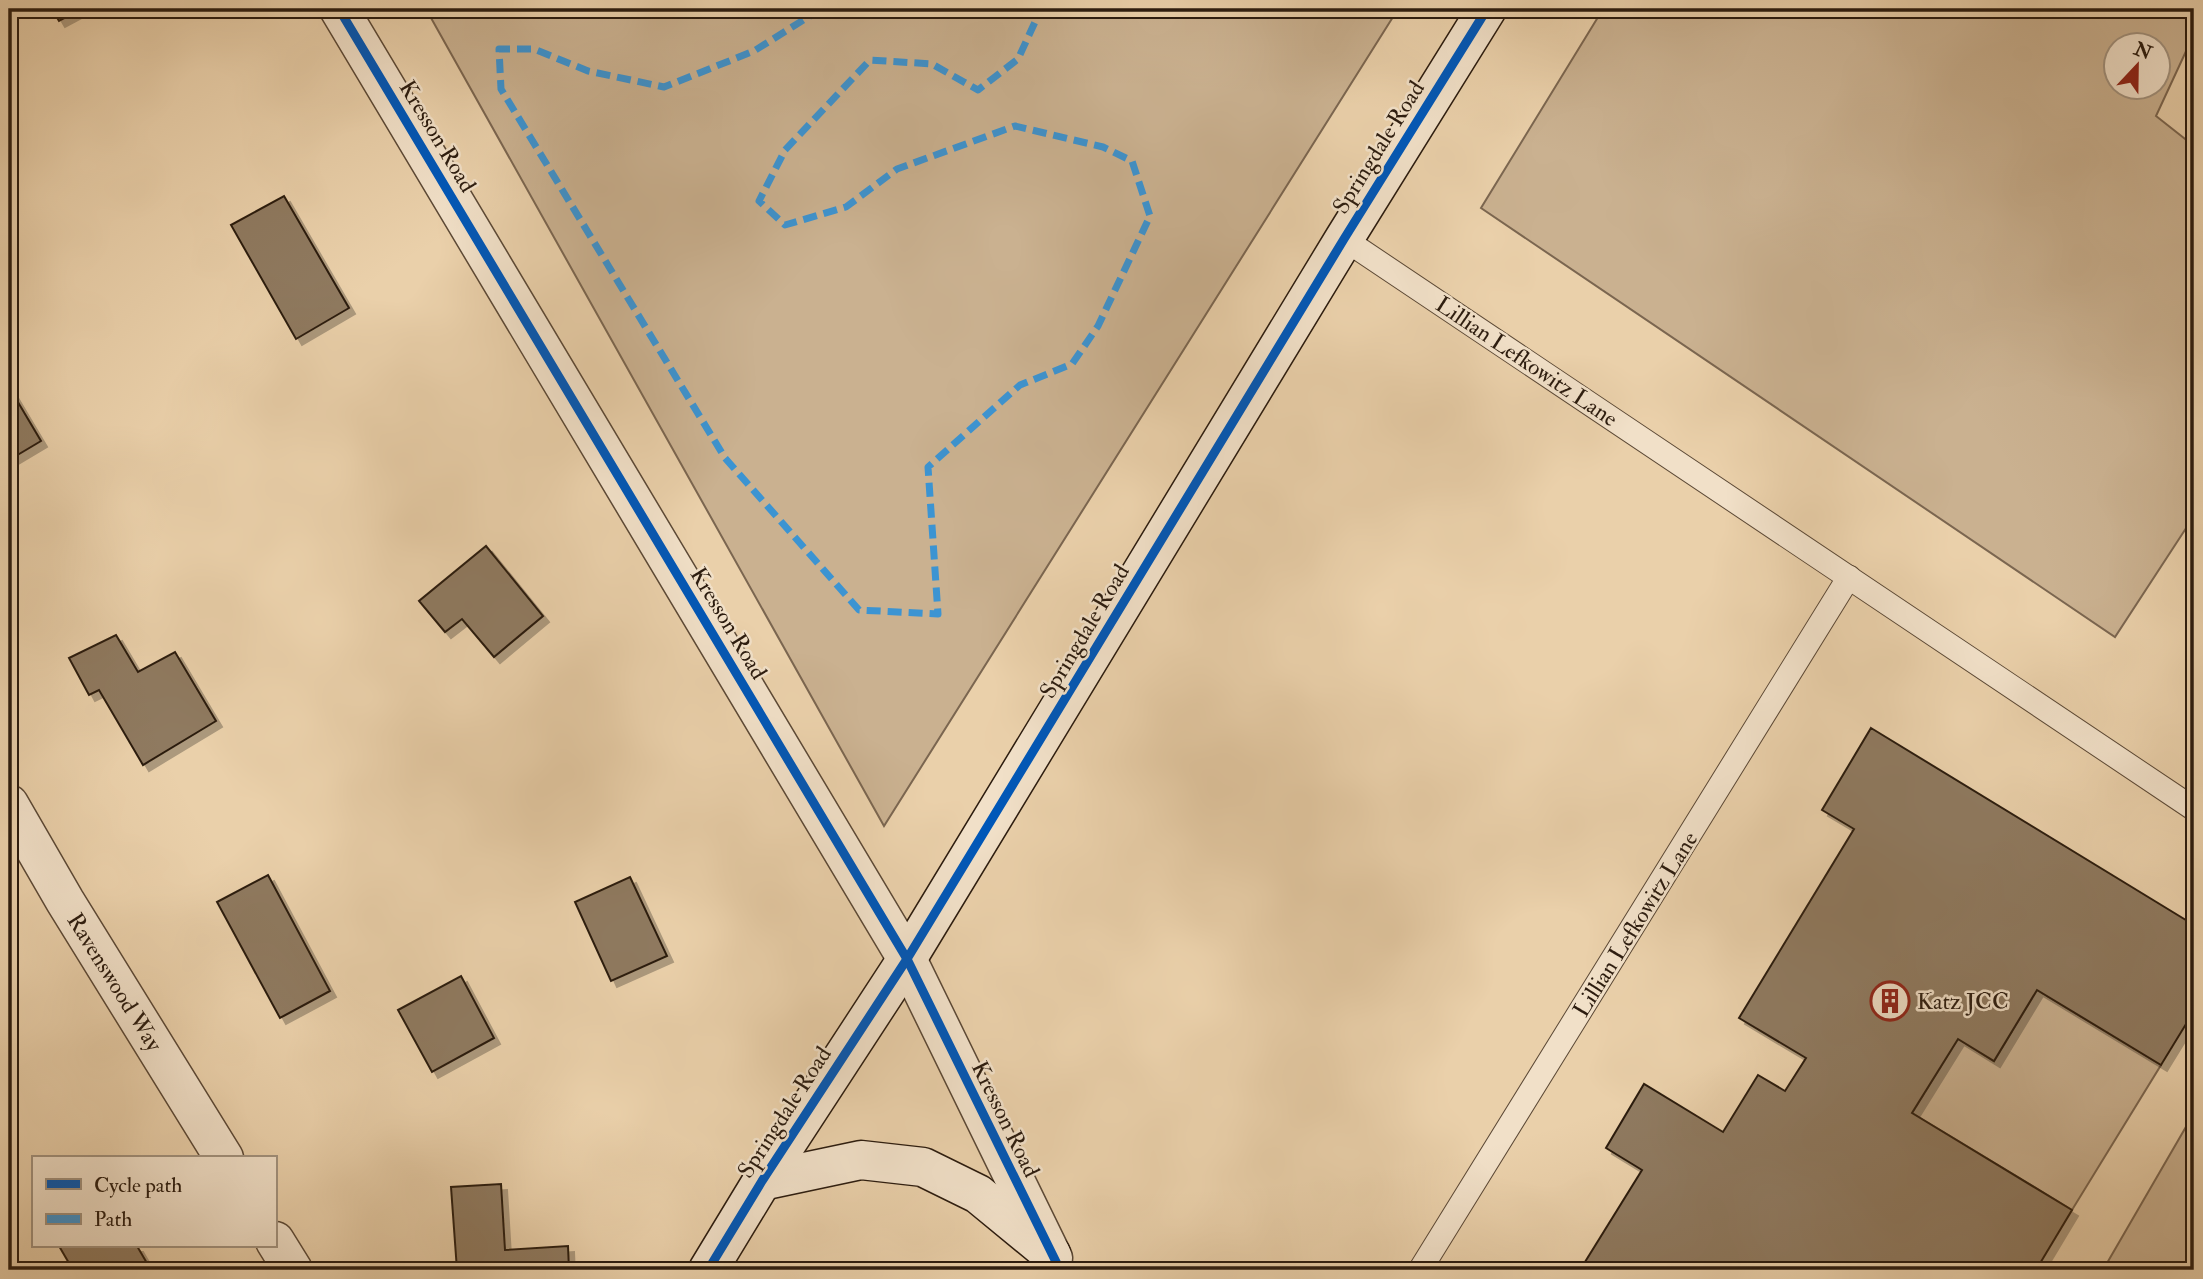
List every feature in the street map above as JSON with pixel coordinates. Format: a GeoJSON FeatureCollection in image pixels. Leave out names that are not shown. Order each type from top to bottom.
{"type":"FeatureCollection","features":[{"type":"Feature","properties":{"kind":"street","name":"Kresson Road"},"geometry":{"type":"LineString","coordinates":[[339,9],[907,959],[1055,1262]]}},
{"type":"Feature","properties":{"kind":"street","name":"Springdale Road"},"geometry":{"type":"LineString","coordinates":[[708,1270],[762,1181],[907,959],[1344,239],[1487,9]]}},
{"type":"Feature","properties":{"kind":"street","name":"Ravenswood Way"},"geometry":{"type":"LineString","coordinates":[[9,804],[65,901],[223,1156]]}},
{"type":"Feature","properties":{"kind":"street"},"geometry":{"type":"LineString","coordinates":[[762,1181],[861,1160],[923,1167],[978,1194],[1055,1262]]}},
{"type":"Feature","properties":{"kind":"street"},"geometry":{"type":"LineString","coordinates":[[276,1243],[293,1270]]}},
{"type":"Feature","properties":{"kind":"lane","name":"Lillian Lefkowitz Lane"},"geometry":{"type":"LineString","coordinates":[[1344,239],[2194,809]]}},
{"type":"Feature","properties":{"kind":"lane","name":"Lillian Lefkowitz Lane"},"geometry":{"type":"LineString","coordinates":[[1420,1270],[1849,577]]}},
{"type":"Feature","properties":{"kind":"shaded area"},"geometry":{"type":"Polygon","coordinates":[[[426,9],[1398,9],[884,826],[426,9]]]}},
{"type":"Feature","properties":{"kind":"shaded area"},"geometry":{"type":"Polygon","coordinates":[[[1603,9],[2189,9],[2194,13],[2194,34],[2172,81],[2172,32],[2102,32],[2102,102],[2162,102],[2156,116],[2194,146],[2194,516],[2115,637],[1481,208],[1603,9]]]}},
{"type":"Feature","properties":{"kind":"shaded area"},"geometry":{"type":"Polygon","coordinates":[[[2037,990],[2161,1065],[2072,1210],[1912,1113],[1958,1039],[1994,1061],[2037,990]]]}},
{"type":"Feature","properties":{"kind":"shaded area"},"geometry":{"type":"Polygon","coordinates":[[[2194,1113],[2194,1270],[2103,1270],[2194,1113]]]}},
{"type":"Feature","properties":{"kind":"building"},"geometry":{"type":"Polygon","coordinates":[[[52,9],[81,9],[59,21],[52,9]]]}},
{"type":"Feature","properties":{"kind":"building"},"geometry":{"type":"Polygon","coordinates":[[[284,196],[349,308],[296,339],[231,225],[284,196]]]}},
{"type":"Feature","properties":{"kind":"building"},"geometry":{"type":"Polygon","coordinates":[[[9,387],[41,441],[9,460],[9,387]]]}},
{"type":"Feature","properties":{"kind":"building"},"geometry":{"type":"Polygon","coordinates":[[[486,546],[543,616],[494,657],[462,619],[445,632],[419,601],[486,546]]]}},
{"type":"Feature","properties":{"kind":"building"},"geometry":{"type":"Polygon","coordinates":[[[116,635],[138,672],[175,652],[216,721],[143,765],[99,690],[89,695],[69,658],[116,635]]]}},
{"type":"Feature","properties":{"kind":"building","name":"Katz JCC"},"geometry":{"type":"Polygon","coordinates":[[[1871,728],[2194,925],[2194,1011],[2161,1065],[2037,990],[1994,1061],[1958,1039],[1912,1113],[2072,1210],[2036,1270],[1580,1270],[1642,1170],[1606,1148],[1644,1084],[1723,1132],[1758,1075],[1785,1091],[1806,1058],[1739,1018],[1854,829],[1822,810],[1871,728]]]}},
{"type":"Feature","properties":{"kind":"building"},"geometry":{"type":"Polygon","coordinates":[[[268,875],[330,991],[280,1018],[217,902],[268,875]]]}},
{"type":"Feature","properties":{"kind":"building"},"geometry":{"type":"Polygon","coordinates":[[[630,877],[667,956],[611,981],[575,902],[630,877]]]}},
{"type":"Feature","properties":{"kind":"building"},"geometry":{"type":"Polygon","coordinates":[[[461,976],[494,1038],[432,1072],[398,1010],[461,976]]]}},
{"type":"Feature","properties":{"kind":"building"},"geometry":{"type":"Polygon","coordinates":[[[501,1184],[505,1250],[568,1246],[569,1270],[457,1270],[451,1187],[501,1184]]]}},
{"type":"Feature","properties":{"kind":"building"},"geometry":{"type":"Polygon","coordinates":[[[60,1248],[138,1248],[151,1270],[73,1270],[60,1248]]]}},
{"type":"Feature","properties":{"kind":"marked path"},"geometry":{"type":"LineString","coordinates":[[821,9],[754,51],[664,87],[588,71],[534,49],[499,49],[501,89],[725,458],[859,610],[938,614],[928,467],[1020,385],[1072,364],[1098,326],[1150,216],[1132,161],[1103,147],[1015,126],[897,169],[846,207],[785,225],[759,201],[785,150],[870,60],[932,64],[978,90],[1018,59],[1041,9]]}},
{"type":"Feature","properties":{"kind":"cycle path"},"geometry":{"type":"LineString","coordinates":[[339,9],[907,959],[1060,1270]]}},
{"type":"Feature","properties":{"kind":"cycle path"},"geometry":{"type":"LineString","coordinates":[[708,1270],[762,1181],[907,959],[1344,239],[1487,9]]}},
{"type":"Feature","properties":{"kind":"place","name":"Katz JCC"},"geometry":{"type":"Point","coordinates":[1890,1001]}}]}
